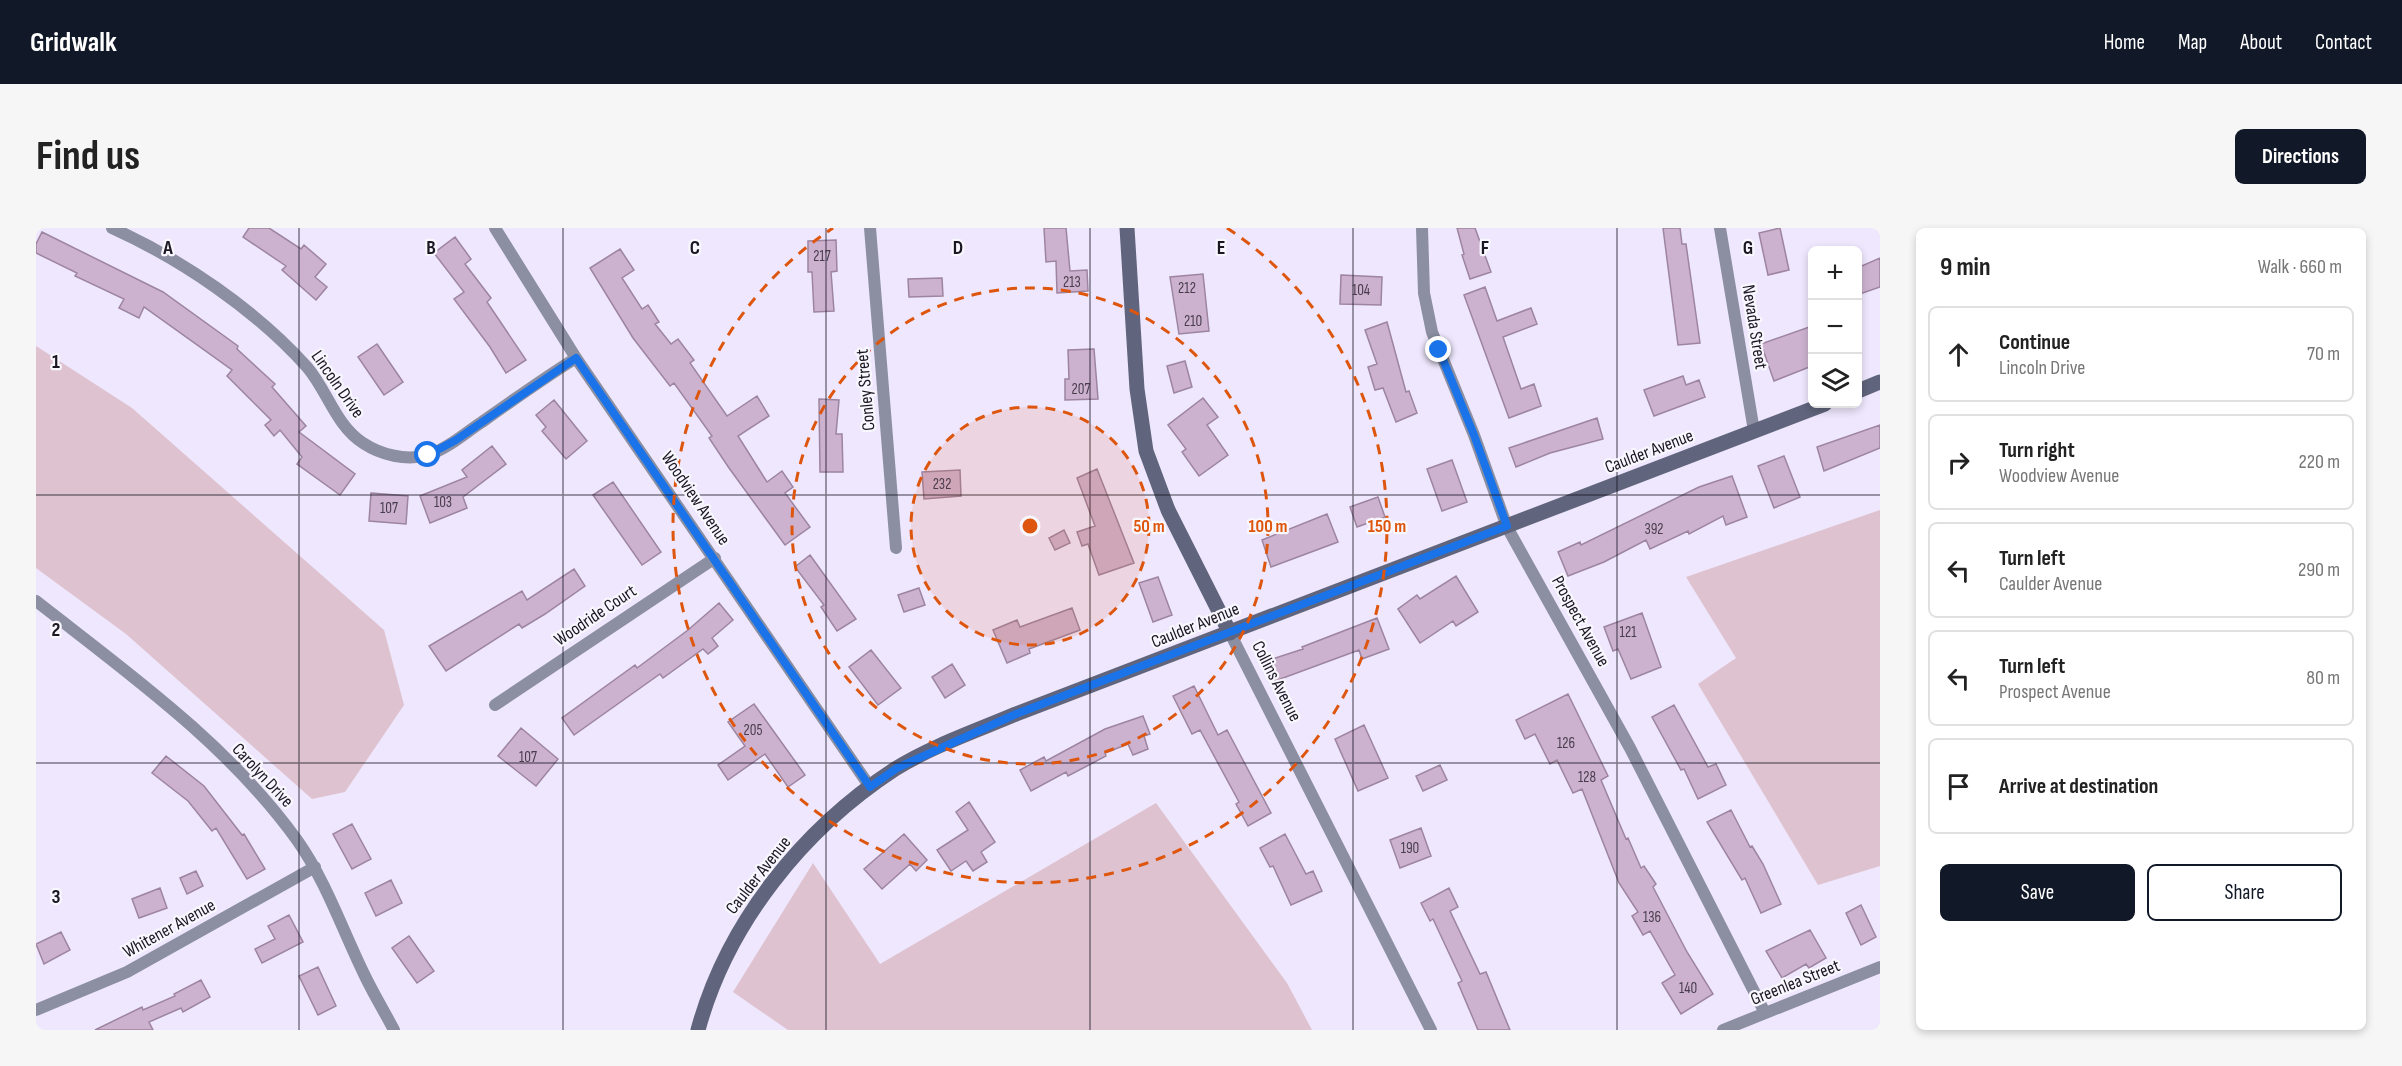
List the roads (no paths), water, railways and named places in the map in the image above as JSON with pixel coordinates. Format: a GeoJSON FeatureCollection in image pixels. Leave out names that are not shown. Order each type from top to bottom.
{"type":"FeatureCollection","features":[{"type":"Feature","properties":{"kind":"street","name":"Lincoln Drive"},"geometry":{"type":"LineString","coordinates":[[112,228],[187,268],[291,349],[309,370],[348,430],[361,442],[393,456],[410,458],[437,450],[576,358]]}},
{"type":"Feature","properties":{"kind":"street","name":"Woodview Avenue"},"geometry":{"type":"LineString","coordinates":[[495,228],[576,358],[870,787]]}},
{"type":"Feature","properties":{"kind":"street","name":"Conley Street"},"geometry":{"type":"LineString","coordinates":[[870,228],[896,548]]}},
{"type":"Feature","properties":{"kind":"street","name":"Collins Avenue"},"geometry":{"type":"LineString","coordinates":[[1127,228],[1137,389],[1146,451],[1168,510],[1431,1030]]}},
{"type":"Feature","properties":{"kind":"street","name":"Prospect Avenue"},"geometry":{"type":"LineString","coordinates":[[1422,228],[1424,293],[1432,332],[1474,435],[1507,526],[1630,748],[1765,1013]]}},
{"type":"Feature","properties":{"kind":"street","name":"Nevada Street"},"geometry":{"type":"LineString","coordinates":[[1720,228],[1754,431]]}},
{"type":"Feature","properties":{"kind":"street"},"geometry":{"type":"LineString","coordinates":[[1862,389],[1880,382]]}},
{"type":"Feature","properties":{"kind":"street","name":"Caulder Avenue"},"geometry":{"type":"LineString","coordinates":[[698,1030],[714,979],[750,914],[810,840],[870,787],[897,768],[956,739],[1814,408]]}},
{"type":"Feature","properties":{"kind":"street","name":"Woodride Court"},"geometry":{"type":"LineString","coordinates":[[495,705],[715,558]]}},
{"type":"Feature","properties":{"kind":"street","name":"Carolyn Drive"},"geometry":{"type":"LineString","coordinates":[[36,601],[141,684],[212,747],[278,815],[315,867],[364,974],[394,1030]]}},
{"type":"Feature","properties":{"kind":"street","name":"Whitener Avenue"},"geometry":{"type":"LineString","coordinates":[[36,1010],[126,972],[315,867]]}},
{"type":"Feature","properties":{"kind":"street","name":"Greenlea Street"},"geometry":{"type":"LineString","coordinates":[[1724,1030],[1880,967]]}}]}
